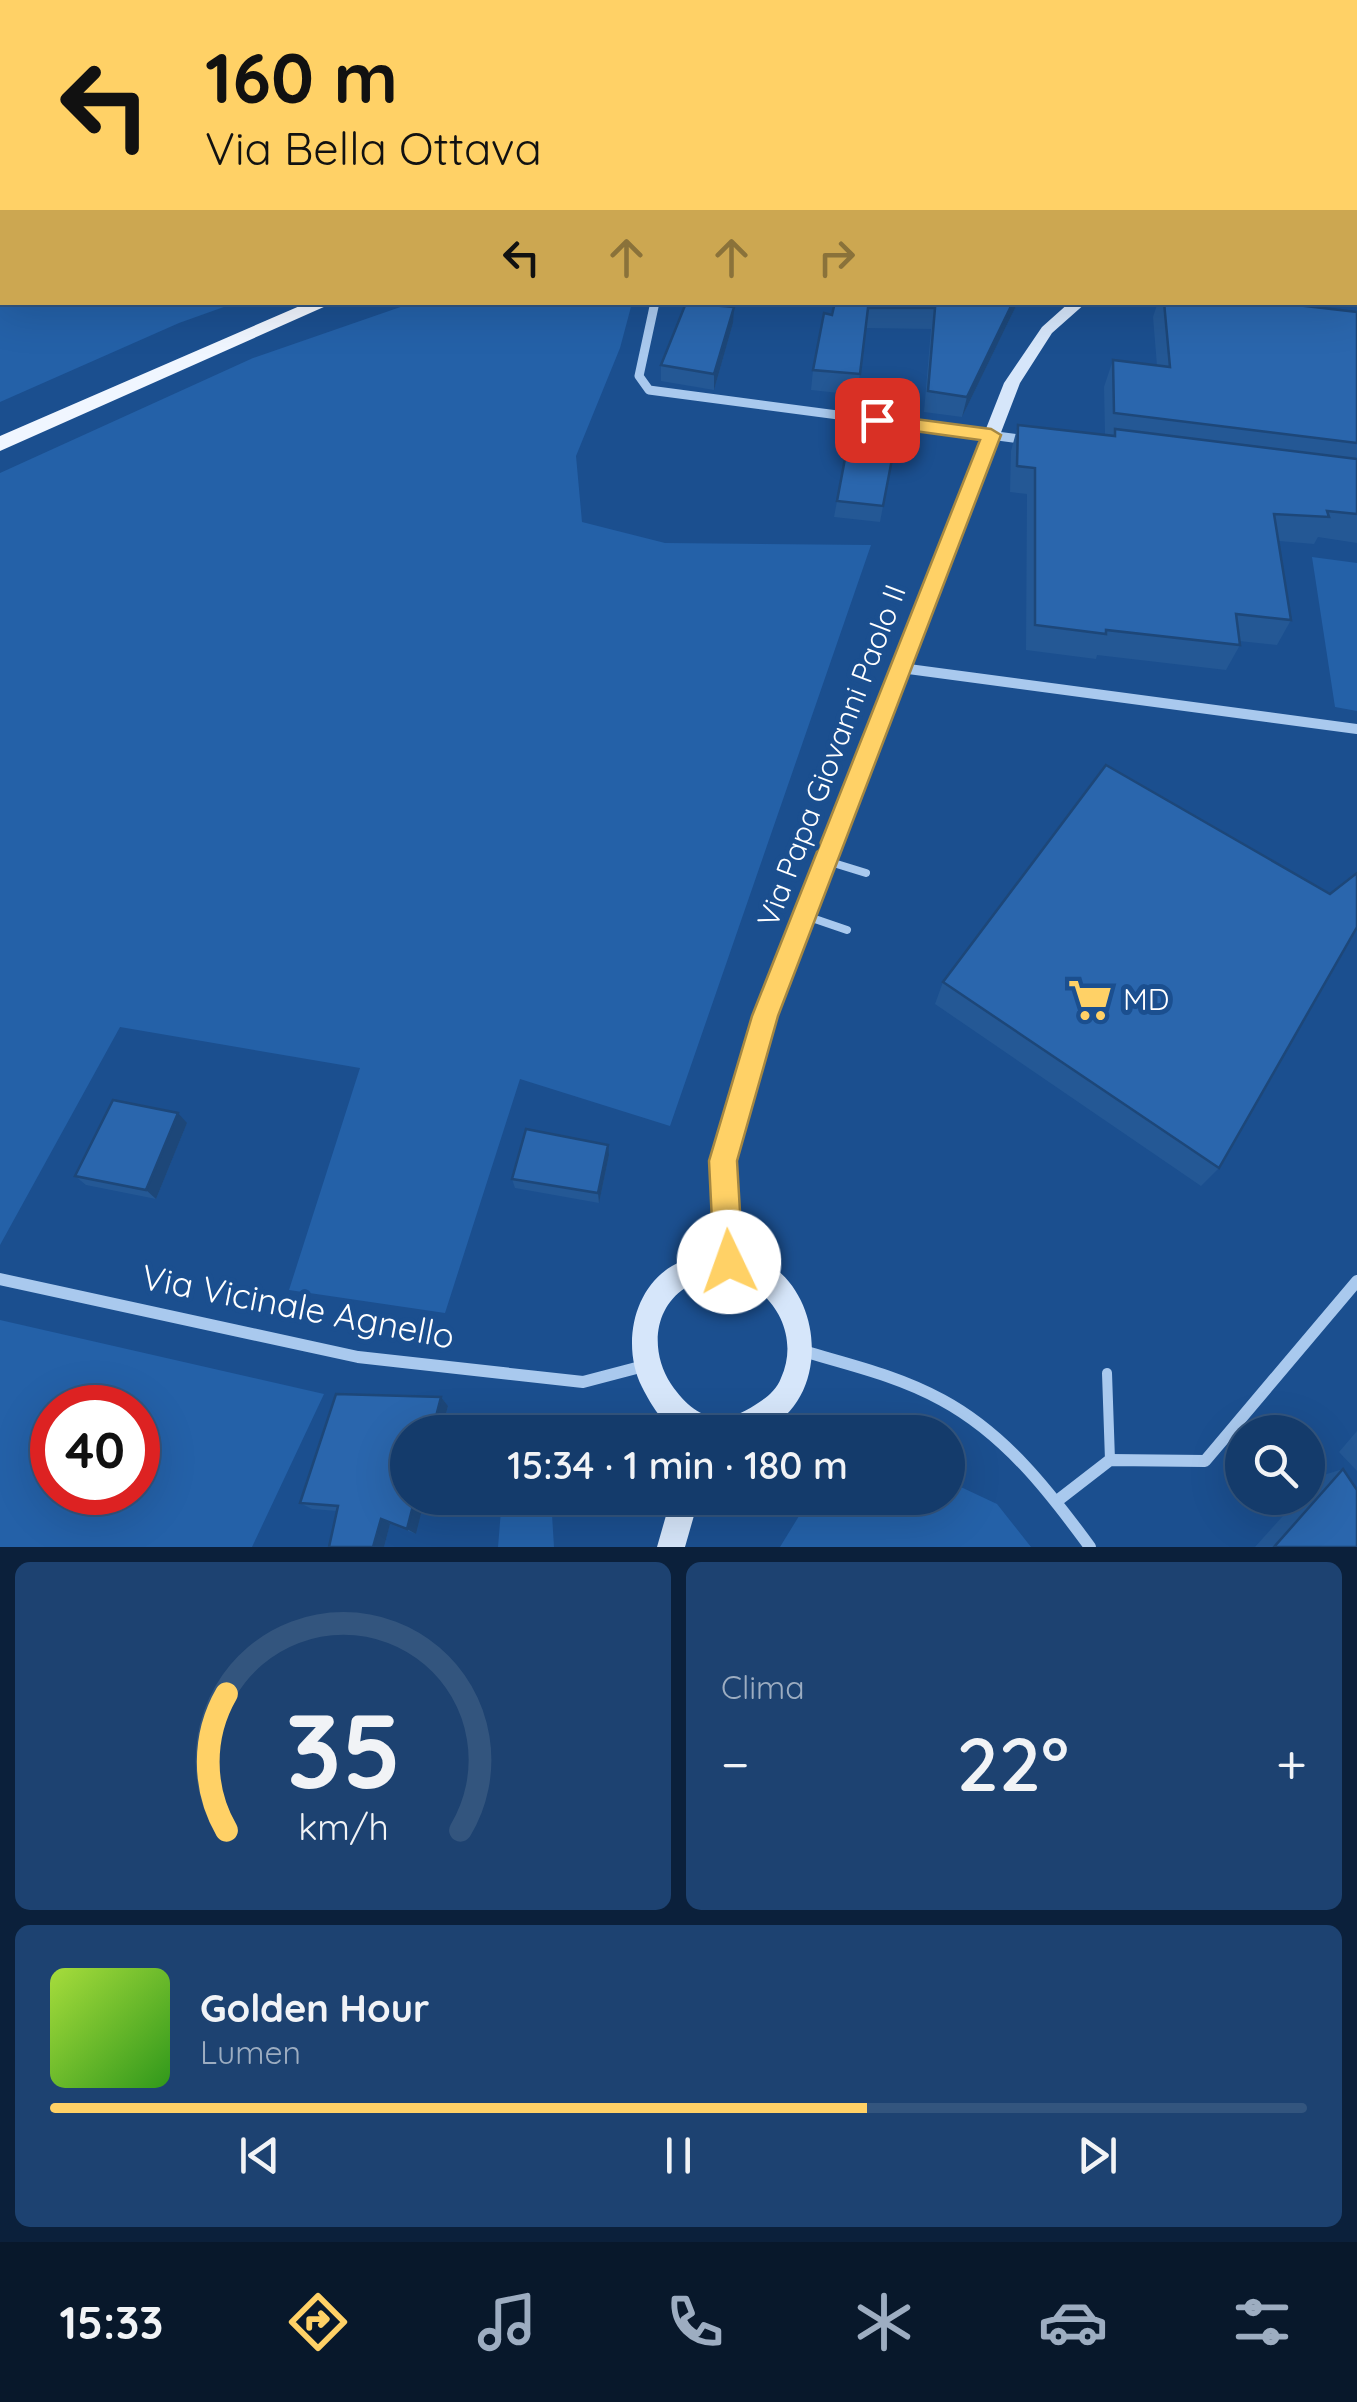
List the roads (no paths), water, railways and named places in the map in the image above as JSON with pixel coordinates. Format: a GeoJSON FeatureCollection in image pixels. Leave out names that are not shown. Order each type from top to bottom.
{"type":"FeatureCollection","features":[{"type":"Feature","properties":{"kind":"main road"},"geometry":{"type":"LineString","coordinates":[[0,444],[319,305]]}},
{"type":"Feature","properties":{"kind":"street"},"geometry":{"type":"LineString","coordinates":[[654,305],[639,376],[649,390],[1042,442]]}},
{"type":"Feature","properties":{"kind":"street","name":"Via Papa Giovanni Paolo II"},"geometry":{"type":"LineString","coordinates":[[729,1262],[723,1161],[765,1016],[1012,383],[1038,344],[1077,305]]}},
{"type":"Feature","properties":{"kind":"street"},"geometry":{"type":"LineString","coordinates":[[901,668],[1357,729]]}},
{"type":"Feature","properties":{"kind":"street"},"geometry":{"type":"LineString","coordinates":[[675,1415],[656,1392],[645,1366],[643,1338],[649,1312],[663,1290],[682,1274],[704,1264],[729,1262],[753,1270],[782,1294],[798,1330],[797,1374],[787,1397],[768,1415]]}},
{"type":"Feature","properties":{"kind":"street","name":"Via Vicinale Agnello"},"geometry":{"type":"LineString","coordinates":[[0,1279],[358,1357],[583,1382],[645,1366]]}},
{"type":"Feature","properties":{"kind":"street"},"geometry":{"type":"LineString","coordinates":[[1056,1500],[1110,1460],[1205,1461],[1357,1280]]}},
{"type":"Feature","properties":{"kind":"street"},"geometry":{"type":"LineString","coordinates":[[800,1350],[917,1387],[996,1434],[1056,1500],[1090,1547]]}},
{"type":"Feature","properties":{"kind":"street"},"geometry":{"type":"LineString","coordinates":[[671,1547],[680,1515]]}},
{"type":"Feature","properties":{"kind":"lane"},"geometry":{"type":"LineString","coordinates":[[826,861],[866,872]]}},
{"type":"Feature","properties":{"kind":"lane"},"geometry":{"type":"LineString","coordinates":[[805,916],[847,930]]}},
{"type":"Feature","properties":{"kind":"lane"},"geometry":{"type":"LineString","coordinates":[[1107,1373],[1110,1460]]}},
{"type":"Feature","properties":{"kind":"place","name":"MD"},"geometry":{"type":"Point","coordinates":[1090,1000]}}]}
